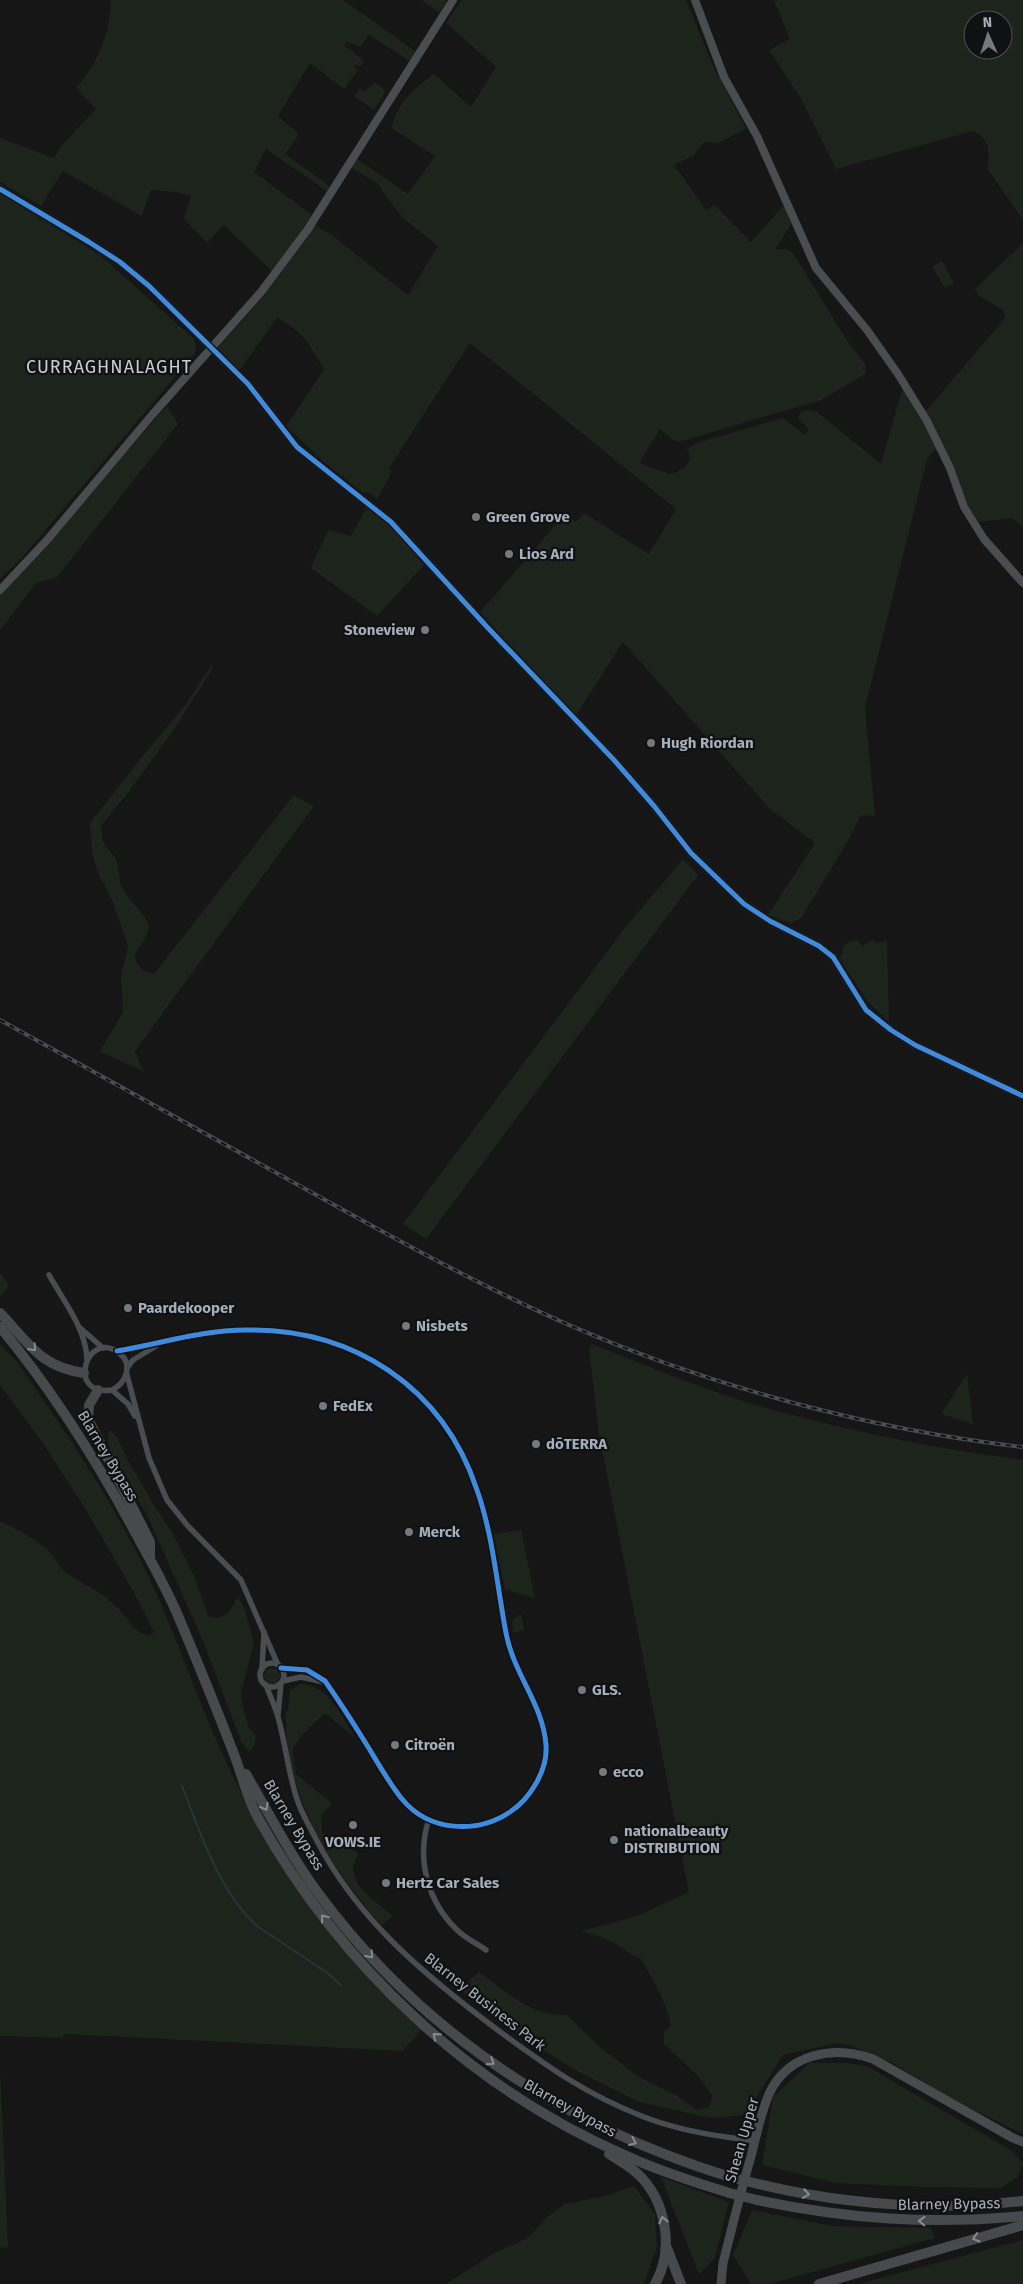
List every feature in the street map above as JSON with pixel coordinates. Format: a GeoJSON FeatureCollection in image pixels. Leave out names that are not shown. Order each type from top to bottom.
{"type":"FeatureCollection","features":[{"type":"Feature","properties":{"kind":"highway"},"geometry":{"type":"LineString","coordinates":[[0,1313],[37,1353],[51,1364],[60,1369],[84,1373]]}},
{"type":"Feature","properties":{"kind":"highway","name":"Blarney Bypass"},"geometry":{"type":"LineString","coordinates":[[0,1327],[76,1432],[108,1482],[150,1560],[178,1615],[256,1812],[292,1874],[330,1925],[394,1999],[413,2016],[474,2066],[537,2110],[626,2156],[675,2176],[757,2200],[814,2211],[890,2220],[947,2221],[1023,2216]]}},
{"type":"Feature","properties":{"kind":"highway"},"geometry":{"type":"LineString","coordinates":[[98,1390],[89,1406],[88,1420],[150,1542],[150,1560]]}},
{"type":"Feature","properties":{"kind":"highway","name":"Blarney Bypass"},"geometry":{"type":"LineString","coordinates":[[232,1750],[302,1870],[338,1918],[403,1990],[442,2025],[480,2055],[534,2091],[576,2115],[664,2155],[730,2177],[805,2194],[884,2205],[975,2205],[1023,2201]]}},
{"type":"Feature","properties":{"kind":"highway"},"geometry":{"type":"LineString","coordinates":[[537,2110],[637,2173],[646,2184],[663,2215],[666,2246],[681,2284]]}},
{"type":"Feature","properties":{"kind":"highway"},"geometry":{"type":"LineString","coordinates":[[975,2205],[1023,2194]]}},
{"type":"Feature","properties":{"kind":"highway"},"geometry":{"type":"LineString","coordinates":[[819,2284],[1023,2226]]}},
{"type":"Feature","properties":{"kind":"highway"},"geometry":{"type":"LineString","coordinates":[[656,2284],[666,2246]]}},
{"type":"Feature","properties":{"kind":"main road","name":"Shean Upper"},"geometry":{"type":"LineString","coordinates":[[715,2284],[723,2263],[763,2109],[778,2080],[795,2064],[804,2059],[822,2052],[838,2051],[853,2052],[873,2059],[1013,2138]]}},
{"type":"Feature","properties":{"kind":"main road"},"geometry":{"type":"LineString","coordinates":[[1013,2138],[1023,2142]]}},
{"type":"Feature","properties":{"kind":"main road"},"geometry":{"type":"LineString","coordinates":[[1013,2138],[1023,2148]]}},
{"type":"Feature","properties":{"kind":"main road","name":"Shean Upper"},"geometry":{"type":"LineString","coordinates":[[720,2284],[723,2263]]}},
{"type":"Feature","properties":{"kind":"street"},"geometry":{"type":"LineString","coordinates":[[0,590],[47,540],[152,415],[261,292],[308,229],[453,0]]}},
{"type":"Feature","properties":{"kind":"street"},"geometry":{"type":"LineString","coordinates":[[695,0],[724,77],[757,136],[816,268],[867,330],[898,374],[927,421],[950,468],[964,507],[984,538],[1023,583]]}},
{"type":"Feature","properties":{"kind":"street"},"geometry":{"type":"LineString","coordinates":[[0,189],[120,262],[149,286],[248,384],[298,447],[391,522],[488,628],[614,760],[691,853],[744,904],[770,921],[812,942],[834,957],[866,1010],[891,1030],[915,1045],[1023,1096]]}},
{"type":"Feature","properties":{"kind":"street"},"geometry":{"type":"LineString","coordinates":[[49,1275],[78,1326],[87,1359],[84,1373],[87,1380],[98,1390],[112,1390],[119,1386],[133,1360],[162,1342]]}},
{"type":"Feature","properties":{"kind":"street"},"geometry":{"type":"LineString","coordinates":[[78,1326],[103,1348],[117,1351],[192,1336],[243,1330],[291,1332],[336,1343],[357,1352],[380,1365],[409,1386],[432,1408],[449,1431],[461,1452],[483,1508],[510,1653],[542,1719],[546,1748],[542,1770],[532,1790],[518,1807],[498,1820],[459,1828],[429,1819],[402,1800],[326,1683],[307,1670],[269,1664],[262,1669]]}},
{"type":"Feature","properties":{"kind":"street"},"geometry":{"type":"LineString","coordinates":[[87,1359],[91,1354],[103,1348]]}},
{"type":"Feature","properties":{"kind":"street"},"geometry":{"type":"LineString","coordinates":[[117,1351],[122,1356],[127,1372],[149,1458],[167,1500],[187,1525],[241,1580],[284,1672],[278,1717]]}},
{"type":"Feature","properties":{"kind":"street"},"geometry":{"type":"LineString","coordinates":[[112,1390],[128,1404],[141,1429]]}},
{"type":"Feature","properties":{"kind":"street"},"geometry":{"type":"LineString","coordinates":[[264,1630],[262,1680],[266,1685],[275,1687],[282,1682],[301,1677],[326,1683]]}},
{"type":"Feature","properties":{"kind":"street","name":"Blarney Business Park"},"geometry":{"type":"LineString","coordinates":[[266,1685],[278,1717],[288,1770],[298,1803],[330,1864],[342,1884],[381,1931],[431,1980],[557,2074],[600,2099],[646,2118],[689,2131],[755,2141]]}},
{"type":"Feature","properties":{"kind":"street"},"geometry":{"type":"LineString","coordinates":[[429,1819],[423,1840],[429,1887],[438,1904],[458,1931],[486,1950]]}},
{"type":"Feature","properties":{"kind":"shaded area"},"geometry":{"type":"Polygon","coordinates":[[[111,0],[343,0],[415,51],[411,62],[369,35],[360,47],[347,42],[344,45],[364,61],[360,67],[357,64],[354,67],[358,70],[344,89],[310,63],[278,116],[299,134],[285,154],[330,186],[327,191],[266,149],[254,172],[312,215],[273,272],[224,225],[207,243],[184,219],[191,196],[176,192],[151,190],[142,216],[63,171],[41,206],[0,182],[0,138],[54,158],[62,145],[96,109],[76,88],[91,69],[101,47],[108,24],[111,0]]]}},
{"type":"Feature","properties":{"kind":"shaded area"},"geometry":{"type":"Polygon","coordinates":[[[422,0],[447,0],[439,13],[422,0]]]}},
{"type":"Feature","properties":{"kind":"shaded area"},"geometry":{"type":"Polygon","coordinates":[[[462,0],[686,0],[713,66],[746,128],[719,143],[704,142],[693,156],[674,165],[706,210],[715,205],[751,242],[785,204],[792,223],[775,249],[786,249],[793,253],[848,342],[866,365],[865,374],[821,400],[679,442],[673,440],[660,429],[639,463],[670,474],[675,473],[686,466],[689,458],[687,449],[697,443],[783,418],[805,435],[809,430],[798,418],[800,413],[807,410],[816,411],[881,464],[904,383],[939,446],[927,459],[865,708],[875,816],[861,815],[848,841],[801,918],[791,923],[768,915],[815,843],[769,808],[623,642],[576,715],[480,612],[565,514],[576,522],[584,513],[649,554],[676,509],[470,343],[389,468],[392,471],[377,500],[372,494],[361,491],[323,461],[286,426],[324,369],[300,333],[277,318],[239,371],[219,352],[218,348],[264,296],[311,223],[329,233],[408,295],[438,246],[402,217],[376,182],[350,167],[357,159],[408,194],[435,156],[391,128],[407,96],[434,74],[471,107],[496,67],[446,23],[462,0]]]}},
{"type":"Feature","properties":{"kind":"shaded area"},"geometry":{"type":"Polygon","coordinates":[[[774,0],[1023,0],[1023,220],[987,168],[989,157],[987,146],[982,137],[973,131],[836,169],[801,99],[769,50],[790,39],[774,0]]]}},
{"type":"Feature","properties":{"kind":"shaded area"},"geometry":{"type":"Polygon","coordinates":[[[375,83],[383,88],[385,93],[374,110],[354,96],[360,88],[365,91],[375,83]]]}},
{"type":"Feature","properties":{"kind":"shaded area"},"geometry":{"type":"Polygon","coordinates":[[[0,194],[100,255],[194,339],[196,345],[195,353],[21,559],[0,578],[0,194]]]}},
{"type":"Feature","properties":{"kind":"shaded area"},"geometry":{"type":"Polygon","coordinates":[[[1023,243],[1023,527],[1012,518],[978,522],[965,500],[937,432],[925,412],[1005,318],[1003,310],[979,296],[975,289],[1023,243]]]}},
{"type":"Feature","properties":{"kind":"shaded area"},"geometry":{"type":"Polygon","coordinates":[[[942,261],[954,283],[945,288],[932,267],[942,261]]]}},
{"type":"Feature","properties":{"kind":"shaded area"},"geometry":{"type":"Polygon","coordinates":[[[167,406],[178,424],[57,577],[36,583],[0,630],[0,595],[167,406]]]}},
{"type":"Feature","properties":{"kind":"shaded area"},"geometry":{"type":"Polygon","coordinates":[[[366,508],[389,525],[424,565],[377,616],[311,568],[328,530],[351,536],[366,508]]]}},
{"type":"Feature","properties":{"kind":"shaded area"},"geometry":{"type":"Polygon","coordinates":[[[213,663],[211,671],[175,728],[131,789],[101,826],[103,842],[117,860],[120,882],[125,893],[146,919],[149,926],[145,939],[135,956],[136,962],[142,970],[154,974],[294,795],[314,806],[135,1051],[144,1072],[100,1051],[123,1012],[121,976],[128,946],[112,900],[98,873],[92,852],[90,823],[186,704],[213,663]]]}},
{"type":"Feature","properties":{"kind":"shaded area"},"geometry":{"type":"Polygon","coordinates":[[[683,859],[698,875],[426,1239],[403,1224],[625,928],[683,859]]]}},
{"type":"Feature","properties":{"kind":"shaded area"},"geometry":{"type":"Polygon","coordinates":[[[857,940],[862,946],[873,940],[877,943],[887,941],[889,1022],[867,1001],[839,957],[842,955],[843,946],[857,940]]]}},
{"type":"Feature","properties":{"kind":"shaded area"},"geometry":{"type":"Polygon","coordinates":[[[0,1273],[9,1286],[0,1297],[0,1273]]]}},
{"type":"Feature","properties":{"kind":"shaded area"},"geometry":{"type":"Polygon","coordinates":[[[0,1344],[17,1362],[65,1432],[124,1528],[163,1608],[219,1747],[250,1810],[270,1845],[314,1912],[339,1943],[392,2002],[421,2030],[403,2051],[65,2034],[62,2038],[0,2036],[0,1521],[26,1534],[47,1549],[65,1572],[106,1597],[119,1609],[134,1628],[147,1636],[154,1632],[133,1591],[86,1510],[43,1443],[0,1385],[0,1344]]]}},
{"type":"Feature","properties":{"kind":"shaded area"},"geometry":{"type":"Polygon","coordinates":[[[592,1344],[707,1389],[777,1411],[899,1440],[1023,1460],[1023,2134],[953,2100],[892,2063],[852,2046],[837,2043],[783,2055],[745,2115],[711,2118],[639,2102],[579,2072],[526,2040],[460,1989],[479,1972],[509,1995],[530,2007],[542,2012],[567,2015],[601,2048],[639,2077],[676,2095],[697,2110],[709,2107],[713,2096],[695,2073],[664,2044],[664,2032],[671,2026],[669,2017],[658,1990],[640,1958],[633,1956],[610,1941],[581,1931],[637,1916],[689,1892],[599,1434],[589,1348],[592,1344]]]}},
{"type":"Feature","properties":{"kind":"shaded area"},"geometry":{"type":"Polygon","coordinates":[[[967,1374],[973,1424],[941,1414],[967,1374]]]}},
{"type":"Feature","properties":{"kind":"shaded area"},"geometry":{"type":"Polygon","coordinates":[[[110,1430],[117,1437],[127,1459],[173,1534],[195,1578],[208,1616],[219,1618],[227,1614],[238,1596],[245,1610],[254,1643],[241,1692],[242,1704],[249,1728],[256,1736],[254,1746],[249,1752],[241,1741],[203,1641],[147,1515],[110,1454],[108,1436],[110,1430]]]}},
{"type":"Feature","properties":{"kind":"shaded area"},"geometry":{"type":"Polygon","coordinates":[[[521,1530],[535,1598],[505,1589],[493,1534],[521,1530]]]}},
{"type":"Feature","properties":{"kind":"shaded area"},"geometry":{"type":"Polygon","coordinates":[[[521,1614],[524,1630],[513,1633],[512,1620],[521,1614]]]}},
{"type":"Feature","properties":{"kind":"shaded area"},"geometry":{"type":"Polygon","coordinates":[[[269,1668],[275,1668],[280,1673],[278,1682],[269,1684],[264,1679],[264,1673],[269,1668]]]}},
{"type":"Feature","properties":{"kind":"shaded area"},"geometry":{"type":"Polygon","coordinates":[[[299,1684],[309,1685],[326,1695],[355,1738],[325,1713],[303,1734],[292,1749],[296,1774],[332,1803],[321,1816],[322,1833],[359,1853],[354,1863],[356,1881],[369,1896],[393,1916],[382,1925],[338,1870],[314,1829],[296,1785],[286,1737],[285,1712],[288,1711],[290,1690],[299,1684]]]}},
{"type":"Feature","properties":{"kind":"shaded area"},"geometry":{"type":"Polygon","coordinates":[[[809,2063],[847,2063],[867,2066],[1012,2151],[1023,2163],[1019,2176],[1001,2188],[926,2187],[835,2183],[762,2165],[773,2097],[809,2063]]]}},
{"type":"Feature","properties":{"kind":"shaded area"},"geometry":{"type":"Polygon","coordinates":[[[0,2068],[8,2248],[0,2247],[0,2068]]]}},
{"type":"Feature","properties":{"kind":"shaded area"},"geometry":{"type":"Polygon","coordinates":[[[661,2177],[729,2202],[715,2258],[699,2274],[661,2177]]]}},
{"type":"Feature","properties":{"kind":"shaded area"},"geometry":{"type":"Polygon","coordinates":[[[634,2186],[655,2214],[657,2247],[644,2284],[446,2284],[494,2253],[528,2238],[548,2216],[565,2204],[605,2196],[634,2186]]]}},
{"type":"Feature","properties":{"kind":"shaded area"},"geometry":{"type":"Polygon","coordinates":[[[752,2210],[832,2226],[931,2228],[935,2238],[769,2284],[751,2284],[733,2255],[752,2210]]]}},
{"type":"Feature","properties":{"kind":"shaded area"},"geometry":{"type":"Polygon","coordinates":[[[1023,2240],[1023,2284],[858,2284],[1023,2240]]]}},
{"type":"Feature","properties":{"kind":"waterway"},"geometry":{"type":"LineString","coordinates":[[182,1786],[221,1879],[243,1912],[257,1926],[326,1972],[341,1985]]}},
{"type":"Feature","properties":{"kind":"railway"},"geometry":{"type":"LineString","coordinates":[[0,1020],[399,1241],[500,1293],[569,1325],[678,1367],[734,1386],[792,1402],[908,1429],[1023,1447]]}},
{"type":"Feature","properties":{"kind":"cycle path"},"geometry":{"type":"LineString","coordinates":[[0,189],[120,262],[149,286],[248,384],[297,447],[391,522],[488,628],[614,760],[691,853],[744,904],[770,921],[819,946],[833,957],[866,1010],[891,1030],[915,1045],[1023,1096]]}},
{"type":"Feature","properties":{"kind":"cycle path"},"geometry":{"type":"LineString","coordinates":[[117,1351],[213,1332],[246,1330],[285,1332],[322,1340],[357,1353],[389,1371],[417,1394],[442,1421],[462,1453],[477,1490],[491,1543],[510,1648],[540,1716],[544,1730],[546,1755],[541,1774],[524,1800],[510,1812],[497,1819],[483,1824],[454,1826],[426,1818],[413,1810],[387,1779],[325,1681],[307,1670],[281,1668]]}},
{"type":"Feature","properties":{"kind":"place","name":"Green Grove"},"geometry":{"type":"Point","coordinates":[476,517]}},
{"type":"Feature","properties":{"kind":"place","name":"Lios Ard"},"geometry":{"type":"Point","coordinates":[509,554]}},
{"type":"Feature","properties":{"kind":"place","name":"Stoneview"},"geometry":{"type":"Point","coordinates":[425,630]}},
{"type":"Feature","properties":{"kind":"place","name":"Hugh Riordan"},"geometry":{"type":"Point","coordinates":[651,743]}},
{"type":"Feature","properties":{"kind":"place","name":"Paardekooper"},"geometry":{"type":"Point","coordinates":[128,1308]}},
{"type":"Feature","properties":{"kind":"place","name":"Nisbets"},"geometry":{"type":"Point","coordinates":[406,1326]}},
{"type":"Feature","properties":{"kind":"place","name":"FedEx"},"geometry":{"type":"Point","coordinates":[323,1406]}},
{"type":"Feature","properties":{"kind":"place","name":"dōTERRA"},"geometry":{"type":"Point","coordinates":[536,1444]}},
{"type":"Feature","properties":{"kind":"place","name":"Merck"},"geometry":{"type":"Point","coordinates":[409,1532]}},
{"type":"Feature","properties":{"kind":"place","name":"GLS."},"geometry":{"type":"Point","coordinates":[582,1690]}},
{"type":"Feature","properties":{"kind":"place","name":"Citroën"},"geometry":{"type":"Point","coordinates":[395,1745]}},
{"type":"Feature","properties":{"kind":"place","name":"ecco"},"geometry":{"type":"Point","coordinates":[603,1772]}},
{"type":"Feature","properties":{"kind":"place","name":"VOWS.IE"},"geometry":{"type":"Point","coordinates":[353,1825]}},
{"type":"Feature","properties":{"kind":"place","name":"nationalbeauty DISTRIBUTION"},"geometry":{"type":"Point","coordinates":[614,1840]}},
{"type":"Feature","properties":{"kind":"place","name":"Hertz Car Sales"},"geometry":{"type":"Point","coordinates":[386,1883]}},
{"type":"Feature","properties":{"kind":"district","name":"CURRAGHNALAGHT"},"geometry":{"type":"Point","coordinates":[109,367]}}]}
